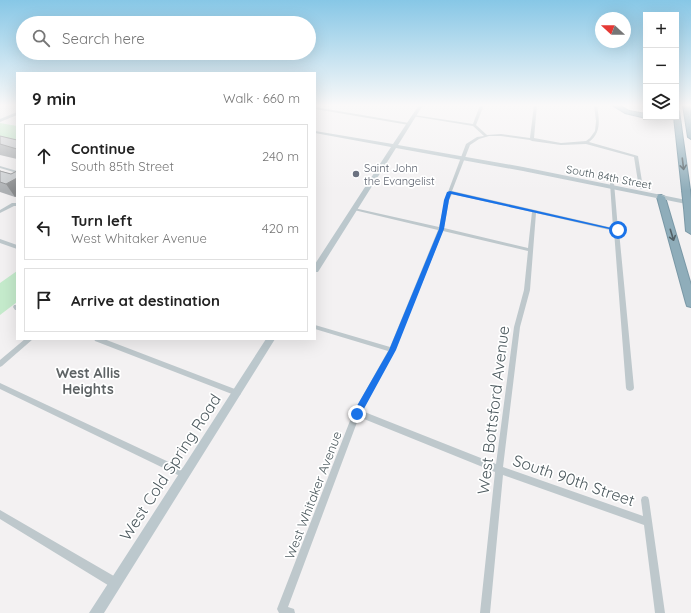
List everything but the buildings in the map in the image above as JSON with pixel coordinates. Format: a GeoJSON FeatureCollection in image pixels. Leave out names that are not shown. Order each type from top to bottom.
{"type":"FeatureCollection","features":[{"type":"Feature","properties":{"kind":"highway"},"geometry":{"type":"LineString","coordinates":[[679,134],[690,206],[691,231]]}},
{"type":"Feature","properties":{"kind":"highway"},"geometry":{"type":"LineString","coordinates":[[660,194],[691,303]]}},
{"type":"Feature","properties":{"kind":"street","name":"South 84th Street"},"geometry":{"type":"LineString","coordinates":[[324,134],[660,194],[688,194]]}},
{"type":"Feature","properties":{"kind":"street"},"geometry":{"type":"LineString","coordinates":[[316,268],[402,134]]}},
{"type":"Feature","properties":{"kind":"street"},"geometry":{"type":"LineString","coordinates":[[483,134],[486,136],[507,136],[559,144],[587,142],[593,139],[597,134]]}},
{"type":"Feature","properties":{"kind":"street"},"geometry":{"type":"LineString","coordinates":[[532,140],[533,134]]}},
{"type":"Feature","properties":{"kind":"street","name":"West Whitaker Avenue"},"geometry":{"type":"LineString","coordinates":[[286,611],[357,414],[392,350],[441,229],[447,200],[462,158],[468,144],[486,136]]}},
{"type":"Feature","properties":{"kind":"street"},"geometry":{"type":"LineString","coordinates":[[587,142],[614,151],[636,156],[641,188]]}},
{"type":"Feature","properties":{"kind":"street"},"geometry":{"type":"LineString","coordinates":[[0,167],[16,172]]}},
{"type":"Feature","properties":{"kind":"street"},"geometry":{"type":"LineString","coordinates":[[612,186],[618,230],[630,388]]}},
{"type":"Feature","properties":{"kind":"street","name":"South 84th Street"},"geometry":{"type":"LineString","coordinates":[[612,186],[641,188],[690,206]]}},
{"type":"Feature","properties":{"kind":"street"},"geometry":{"type":"LineString","coordinates":[[450,192],[618,230]]}},
{"type":"Feature","properties":{"kind":"street"},"geometry":{"type":"LineString","coordinates":[[0,212],[16,205]]}},
{"type":"Feature","properties":{"kind":"street"},"geometry":{"type":"LineString","coordinates":[[354,209],[530,250]]}},
{"type":"Feature","properties":{"kind":"street","name":"West Bottsford Avenue"},"geometry":{"type":"LineString","coordinates":[[485,613],[499,470],[517,327],[527,290],[534,211]]}},
{"type":"Feature","properties":{"kind":"street"},"geometry":{"type":"LineString","coordinates":[[0,241],[16,247]]}},
{"type":"Feature","properties":{"kind":"street"},"geometry":{"type":"LineString","coordinates":[[316,327],[392,350]]}},
{"type":"Feature","properties":{"kind":"street"},"geometry":{"type":"LineString","coordinates":[[0,364],[29,340]]}},
{"type":"Feature","properties":{"kind":"street"},"geometry":{"type":"LineString","coordinates":[[100,340],[237,393]]}},
{"type":"Feature","properties":{"kind":"street","name":"West Cold Spring Road"},"geometry":{"type":"LineString","coordinates":[[96,613],[270,340]]}},
{"type":"Feature","properties":{"kind":"street"},"geometry":{"type":"LineString","coordinates":[[0,386],[185,474]]}},
{"type":"Feature","properties":{"kind":"street","name":"South 90th Street"},"geometry":{"type":"LineString","coordinates":[[357,414],[499,470],[648,522]]}},
{"type":"Feature","properties":{"kind":"street"},"geometry":{"type":"LineString","coordinates":[[645,500],[660,613]]}},
{"type":"Feature","properties":{"kind":"street"},"geometry":{"type":"LineString","coordinates":[[0,514],[116,583]]}},
{"type":"Feature","properties":{"kind":"green space"},"geometry":{"type":"Polygon","coordinates":[[[0,134],[16,134],[16,149],[0,145],[0,134]]]}},
{"type":"Feature","properties":{"kind":"green space"},"geometry":{"type":"Polygon","coordinates":[[[16,272],[16,303],[0,315],[0,283],[16,272]]]}},
{"type":"Feature","properties":{"kind":"place","name":"Saint John the Evangelist"},"geometry":{"type":"Point","coordinates":[356,174]}},
{"type":"Feature","properties":{"kind":"district","name":"West Allis Heights"},"geometry":{"type":"Point","coordinates":[88,382]}},
{"type":"Feature","properties":{"kind":"route"},"geometry":{"type":"LineString","coordinates":[[357,414],[392,350],[441,229],[450,192],[562,216],[618,230]]}}]}
